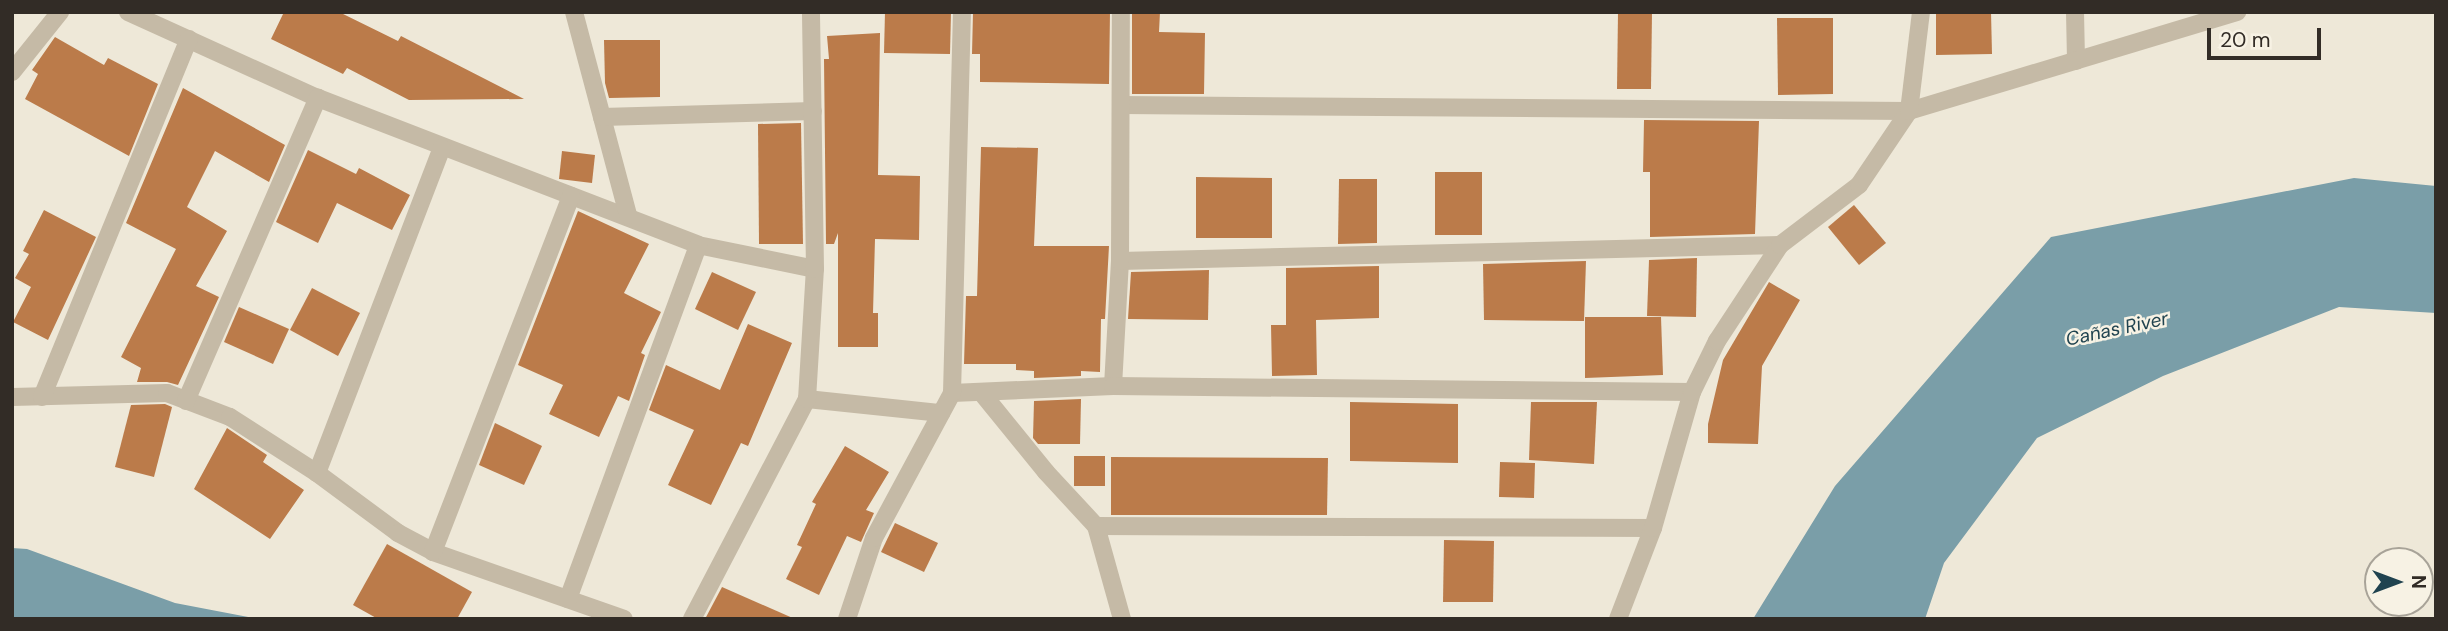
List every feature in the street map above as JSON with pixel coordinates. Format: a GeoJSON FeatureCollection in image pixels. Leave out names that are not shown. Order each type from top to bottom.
{"type":"FeatureCollection","features":[{"type":"Feature","properties":{"kind":"street"},"geometry":{"type":"LineString","coordinates":[[12,72],[60,12]]}},
{"type":"Feature","properties":{"kind":"street"},"geometry":{"type":"LineString","coordinates":[[128,12],[318,98],[571,197],[628,215],[698,245],[816,269]]}},
{"type":"Feature","properties":{"kind":"street"},"geometry":{"type":"LineString","coordinates":[[574,12],[628,215]]}},
{"type":"Feature","properties":{"kind":"street"},"geometry":{"type":"LineString","coordinates":[[692,619],[807,399],[816,269],[811,12]]}},
{"type":"Feature","properties":{"kind":"street"},"geometry":{"type":"LineString","coordinates":[[847,619],[874,538],[952,393],[962,12]]}},
{"type":"Feature","properties":{"kind":"street"},"geometry":{"type":"LineString","coordinates":[[1114,386],[1120,261],[1121,12]]}},
{"type":"Feature","properties":{"kind":"street"},"geometry":{"type":"LineString","coordinates":[[1618,619],[1653,528],[1692,392],[1717,341],[1780,245],[1859,185],[1909,111],[1921,12]]}},
{"type":"Feature","properties":{"kind":"street"},"geometry":{"type":"LineString","coordinates":[[2075,12],[2076,61]]}},
{"type":"Feature","properties":{"kind":"street"},"geometry":{"type":"LineString","coordinates":[[1122,105],[1909,111],[2237,12]]}},
{"type":"Feature","properties":{"kind":"street"},"geometry":{"type":"LineString","coordinates":[[42,397],[189,39]]}},
{"type":"Feature","properties":{"kind":"street"},"geometry":{"type":"LineString","coordinates":[[186,401],[318,98]]}},
{"type":"Feature","properties":{"kind":"street"},"geometry":{"type":"LineString","coordinates":[[602,117],[813,111]]}},
{"type":"Feature","properties":{"kind":"street"},"geometry":{"type":"LineString","coordinates":[[317,473],[442,148]]}},
{"type":"Feature","properties":{"kind":"street"},"geometry":{"type":"LineString","coordinates":[[433,552],[571,197]]}},
{"type":"Feature","properties":{"kind":"street"},"geometry":{"type":"LineString","coordinates":[[568,599],[698,245]]}},
{"type":"Feature","properties":{"kind":"street"},"geometry":{"type":"LineString","coordinates":[[1120,261],[1780,245]]}},
{"type":"Feature","properties":{"kind":"street"},"geometry":{"type":"LineString","coordinates":[[952,393],[1114,386],[1692,392]]}},
{"type":"Feature","properties":{"kind":"street"},"geometry":{"type":"LineString","coordinates":[[981,392],[1046,472],[1096,526],[1122,619]]}},
{"type":"Feature","properties":{"kind":"street"},"geometry":{"type":"LineString","coordinates":[[12,397],[167,393],[230,417],[317,473],[398,533],[433,552],[624,619]]}},
{"type":"Feature","properties":{"kind":"street"},"geometry":{"type":"LineString","coordinates":[[807,399],[941,413]]}},
{"type":"Feature","properties":{"kind":"street"},"geometry":{"type":"LineString","coordinates":[[1096,526],[1653,528]]}},
{"type":"Feature","properties":{"kind":"water","name":"Cañas River"},"geometry":{"type":"Polygon","coordinates":[[[2354,178],[2436,186],[2436,313],[2339,307],[2163,376],[2037,438],[1944,563],[1925,619],[1753,619],[1835,486],[2051,237],[2354,178]]]}},
{"type":"Feature","properties":{"kind":"water"},"geometry":{"type":"Polygon","coordinates":[[[12,548],[27,549],[175,603],[258,619],[12,619],[12,548]]]}},
{"type":"Feature","properties":{"kind":"building"},"geometry":{"type":"Polygon","coordinates":[[[284,12],[339,12],[398,41],[401,36],[524,99],[409,100],[347,68],[343,74],[271,39],[284,12]]]}},
{"type":"Feature","properties":{"kind":"building"},"geometry":{"type":"Polygon","coordinates":[[[885,12],[951,12],[950,54],[884,53],[885,12]]]}},
{"type":"Feature","properties":{"kind":"building"},"geometry":{"type":"Polygon","coordinates":[[[973,12],[1110,12],[1109,84],[980,82],[980,54],[972,54],[973,12]]]}},
{"type":"Feature","properties":{"kind":"building"},"geometry":{"type":"Polygon","coordinates":[[[1132,12],[1160,12],[1159,32],[1205,33],[1204,94],[1132,94],[1132,12]]]}},
{"type":"Feature","properties":{"kind":"building"},"geometry":{"type":"Polygon","coordinates":[[[1618,12],[1652,12],[1651,89],[1617,89],[1618,12]]]}},
{"type":"Feature","properties":{"kind":"building"},"geometry":{"type":"Polygon","coordinates":[[[1936,12],[1991,12],[1992,54],[1936,55],[1936,12]]]}},
{"type":"Feature","properties":{"kind":"building"},"geometry":{"type":"Polygon","coordinates":[[[1777,18],[1833,18],[1833,94],[1778,95],[1777,18]]]}},
{"type":"Feature","properties":{"kind":"building"},"geometry":{"type":"Polygon","coordinates":[[[880,33],[878,175],[920,176],[919,240],[875,239],[873,313],[878,313],[878,347],[838,347],[838,233],[834,244],[826,244],[824,59],[829,59],[827,36],[880,33]]]}},
{"type":"Feature","properties":{"kind":"building"},"geometry":{"type":"Polygon","coordinates":[[[55,37],[104,65],[108,58],[158,84],[129,156],[25,99],[38,74],[32,70],[55,37]]]}},
{"type":"Feature","properties":{"kind":"building"},"geometry":{"type":"Polygon","coordinates":[[[604,40],[660,40],[660,97],[609,98],[605,83],[604,40]]]}},
{"type":"Feature","properties":{"kind":"building"},"geometry":{"type":"Polygon","coordinates":[[[183,88],[285,145],[269,182],[215,151],[187,207],[227,231],[196,286],[219,297],[178,385],[167,382],[137,382],[141,368],[121,357],[176,249],[126,223],[183,88]]]}},
{"type":"Feature","properties":{"kind":"building"},"geometry":{"type":"Polygon","coordinates":[[[1644,120],[1759,121],[1755,234],[1650,237],[1650,172],[1643,172],[1644,120]]]}},
{"type":"Feature","properties":{"kind":"building"},"geometry":{"type":"Polygon","coordinates":[[[801,123],[803,244],[759,244],[758,124],[801,123]]]}},
{"type":"Feature","properties":{"kind":"building"},"geometry":{"type":"Polygon","coordinates":[[[981,147],[1038,148],[1034,246],[1109,246],[1105,319],[1101,319],[1100,372],[1081,371],[1081,376],[1034,378],[1034,371],[1016,370],[1016,364],[964,364],[966,296],[977,296],[981,147]]]}},
{"type":"Feature","properties":{"kind":"building"},"geometry":{"type":"Polygon","coordinates":[[[308,150],[356,174],[359,168],[410,195],[392,230],[337,203],[318,243],[276,222],[308,150]]]}},
{"type":"Feature","properties":{"kind":"building"},"geometry":{"type":"Polygon","coordinates":[[[562,151],[595,155],[592,183],[559,179],[562,151]]]}},
{"type":"Feature","properties":{"kind":"building"},"geometry":{"type":"Polygon","coordinates":[[[1435,172],[1482,172],[1482,235],[1435,235],[1435,172]]]}},
{"type":"Feature","properties":{"kind":"building"},"geometry":{"type":"Polygon","coordinates":[[[1196,177],[1272,178],[1272,238],[1196,238],[1196,177]]]}},
{"type":"Feature","properties":{"kind":"building"},"geometry":{"type":"Polygon","coordinates":[[[1339,179],[1377,179],[1377,243],[1338,244],[1339,179]]]}},
{"type":"Feature","properties":{"kind":"building"},"geometry":{"type":"Polygon","coordinates":[[[1854,205],[1886,243],[1859,265],[1828,227],[1854,205]]]}},
{"type":"Feature","properties":{"kind":"building"},"geometry":{"type":"Polygon","coordinates":[[[44,210],[96,237],[48,340],[13,322],[31,287],[15,278],[29,254],[23,251],[44,210]]]}},
{"type":"Feature","properties":{"kind":"building"},"geometry":{"type":"Polygon","coordinates":[[[578,211],[649,244],[624,293],[661,312],[641,353],[645,355],[629,401],[618,396],[599,437],[549,414],[563,385],[518,365],[578,211]]]}},
{"type":"Feature","properties":{"kind":"building"},"geometry":{"type":"Polygon","coordinates":[[[1697,258],[1696,317],[1647,316],[1649,260],[1697,258]]]}},
{"type":"Feature","properties":{"kind":"building"},"geometry":{"type":"Polygon","coordinates":[[[1586,261],[1584,321],[1484,320],[1483,264],[1586,261]]]}},
{"type":"Feature","properties":{"kind":"building"},"geometry":{"type":"Polygon","coordinates":[[[1379,266],[1379,318],[1316,320],[1317,375],[1272,376],[1271,325],[1286,325],[1286,268],[1379,266]]]}},
{"type":"Feature","properties":{"kind":"building"},"geometry":{"type":"Polygon","coordinates":[[[1209,270],[1208,320],[1128,319],[1131,272],[1209,270]]]}},
{"type":"Feature","properties":{"kind":"building"},"geometry":{"type":"Polygon","coordinates":[[[712,272],[756,292],[738,330],[695,309],[712,272]]]}},
{"type":"Feature","properties":{"kind":"building"},"geometry":{"type":"Polygon","coordinates":[[[1769,282],[1800,300],[1762,366],[1758,444],[1708,443],[1708,424],[1723,360],[1769,282]]]}},
{"type":"Feature","properties":{"kind":"building"},"geometry":{"type":"Polygon","coordinates":[[[312,288],[360,313],[338,356],[290,330],[312,288]]]}},
{"type":"Feature","properties":{"kind":"building"},"geometry":{"type":"Polygon","coordinates":[[[239,307],[289,329],[273,364],[224,342],[239,307]]]}},
{"type":"Feature","properties":{"kind":"building"},"geometry":{"type":"Polygon","coordinates":[[[1585,317],[1661,317],[1663,375],[1585,378],[1585,317]]]}},
{"type":"Feature","properties":{"kind":"building"},"geometry":{"type":"Polygon","coordinates":[[[748,324],[792,343],[748,446],[741,443],[711,505],[668,485],[694,430],[649,410],[666,365],[720,390],[748,324]]]}},
{"type":"Feature","properties":{"kind":"building"},"geometry":{"type":"Polygon","coordinates":[[[1081,399],[1080,444],[1038,444],[1033,438],[1034,401],[1081,399]]]}},
{"type":"Feature","properties":{"kind":"building"},"geometry":{"type":"Polygon","coordinates":[[[1350,402],[1458,404],[1458,463],[1350,461],[1350,402]]]}},
{"type":"Feature","properties":{"kind":"building"},"geometry":{"type":"Polygon","coordinates":[[[1531,402],[1597,402],[1594,464],[1529,460],[1531,402]]]}},
{"type":"Feature","properties":{"kind":"building"},"geometry":{"type":"Polygon","coordinates":[[[165,404],[172,407],[154,477],[115,467],[131,405],[165,404]]]}},
{"type":"Feature","properties":{"kind":"building"},"geometry":{"type":"Polygon","coordinates":[[[495,423],[542,446],[524,485],[479,465],[495,423]]]}},
{"type":"Feature","properties":{"kind":"building"},"geometry":{"type":"Polygon","coordinates":[[[227,428],[267,455],[263,462],[304,490],[270,539],[194,489],[227,428]]]}},
{"type":"Feature","properties":{"kind":"building"},"geometry":{"type":"Polygon","coordinates":[[[845,446],[889,472],[866,510],[874,513],[861,542],[847,536],[819,595],[786,579],[802,547],[797,545],[816,504],[812,502],[845,446]]]}},
{"type":"Feature","properties":{"kind":"building"},"geometry":{"type":"Polygon","coordinates":[[[1074,456],[1105,456],[1105,486],[1074,486],[1074,456]]]}},
{"type":"Feature","properties":{"kind":"building"},"geometry":{"type":"Polygon","coordinates":[[[1111,457],[1328,458],[1327,515],[1111,515],[1111,457]]]}},
{"type":"Feature","properties":{"kind":"building"},"geometry":{"type":"Polygon","coordinates":[[[1500,462],[1535,463],[1534,498],[1499,497],[1500,462]]]}},
{"type":"Feature","properties":{"kind":"building"},"geometry":{"type":"Polygon","coordinates":[[[895,523],[938,543],[924,572],[881,552],[895,523]]]}},
{"type":"Feature","properties":{"kind":"building"},"geometry":{"type":"Polygon","coordinates":[[[1444,540],[1494,541],[1493,602],[1443,602],[1444,540]]]}},
{"type":"Feature","properties":{"kind":"building"},"geometry":{"type":"Polygon","coordinates":[[[387,544],[472,592],[457,619],[378,619],[353,605],[387,544]]]}},
{"type":"Feature","properties":{"kind":"building"},"geometry":{"type":"Polygon","coordinates":[[[722,587],[795,619],[705,619],[722,587]]]}}]}
